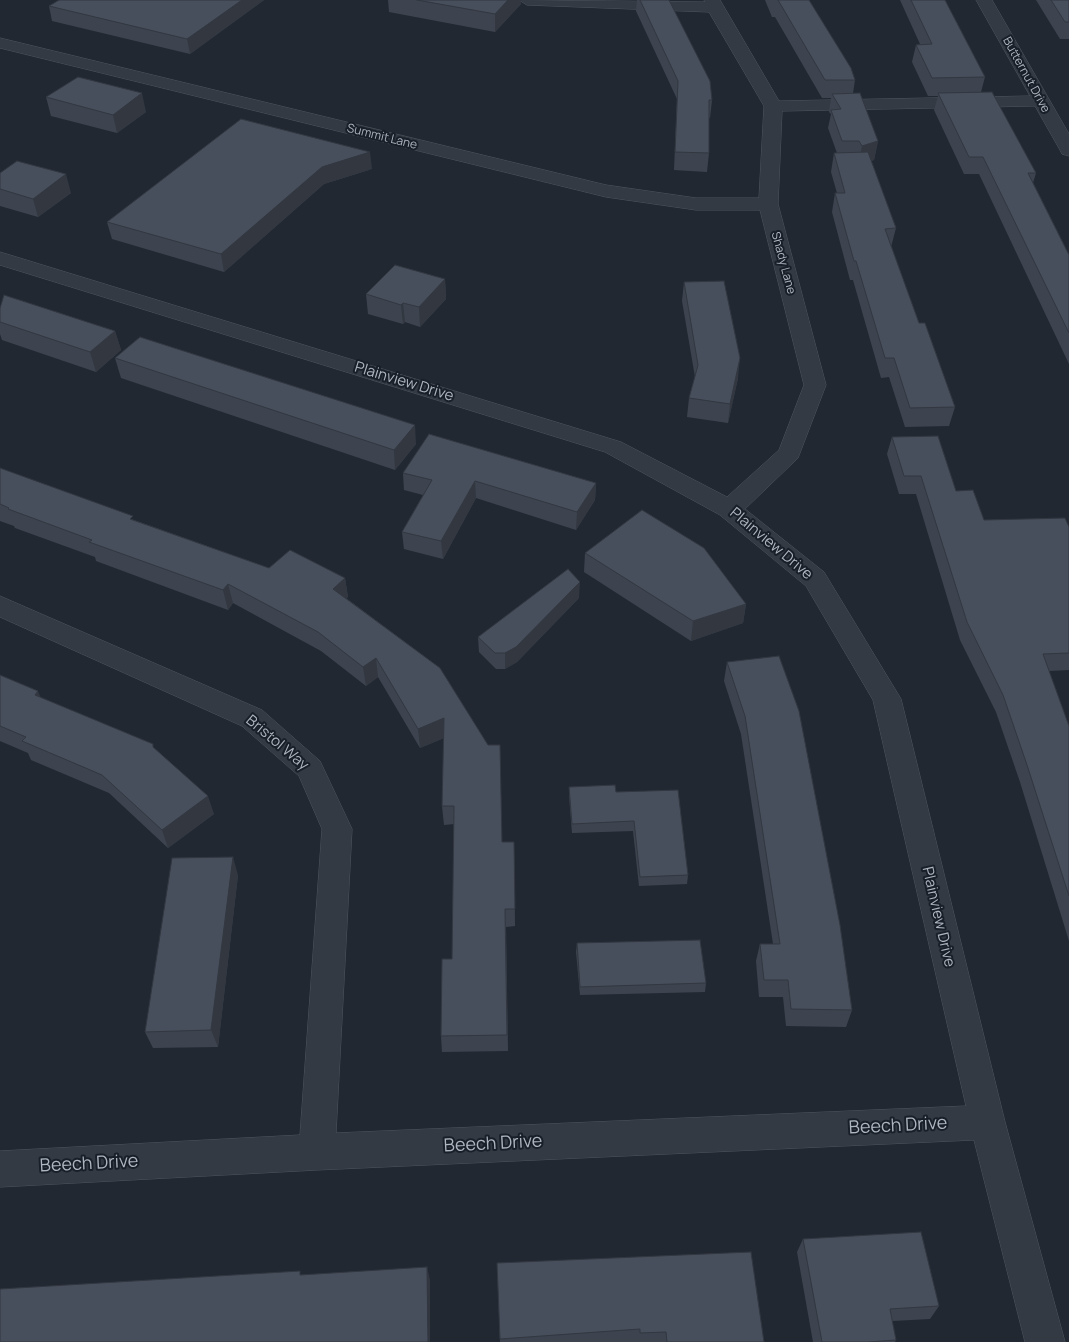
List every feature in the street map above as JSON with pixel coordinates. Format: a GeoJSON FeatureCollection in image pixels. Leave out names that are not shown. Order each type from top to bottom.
{"type":"FeatureCollection","features":[{"type":"Feature","properties":{"kind":"street"},"geometry":{"type":"LineString","coordinates":[[527,0],[713,4],[773,106],[1041,101]]}},
{"type":"Feature","properties":{"kind":"street","name":"Butternut Drive"},"geometry":{"type":"LineString","coordinates":[[984,0],[1069,150]]}},
{"type":"Feature","properties":{"kind":"street","name":"Summit Lane"},"geometry":{"type":"LineString","coordinates":[[0,43],[606,191],[696,204],[768,204]]}},
{"type":"Feature","properties":{"kind":"street","name":"Shady Lane"},"geometry":{"type":"LineString","coordinates":[[729,509],[790,453],[815,385],[768,204],[773,106]]}},
{"type":"Feature","properties":{"kind":"street","name":"Plainview Drive"},"geometry":{"type":"LineString","coordinates":[[0,258],[613,447],[729,509],[815,579],[886,699],[987,1122],[1045,1342]]}},
{"type":"Feature","properties":{"kind":"street","name":"Bristol Way"},"geometry":{"type":"LineString","coordinates":[[0,606],[252,718],[310,769],[337,829],[317,1152]]}},
{"type":"Feature","properties":{"kind":"street","name":"Beech Drive"},"geometry":{"type":"LineString","coordinates":[[0,1169],[317,1152],[987,1122]]}},
{"type":"Feature","properties":{"kind":"building"},"geometry":{"type":"Polygon","coordinates":[[[59,0],[242,0],[187,39],[49,6],[59,0]]]}},
{"type":"Feature","properties":{"kind":"building"},"geometry":{"type":"Polygon","coordinates":[[[417,0],[508,0],[495,14],[417,0]]]}},
{"type":"Feature","properties":{"kind":"building"},"geometry":{"type":"Polygon","coordinates":[[[640,0],[669,0],[710,81],[712,100],[709,100],[709,153],[675,152],[678,81],[640,0]]]}},
{"type":"Feature","properties":{"kind":"building"},"geometry":{"type":"Polygon","coordinates":[[[778,0],[809,0],[851,68],[855,80],[825,80],[778,0]]]}},
{"type":"Feature","properties":{"kind":"building"},"geometry":{"type":"Polygon","coordinates":[[[911,0],[945,0],[985,77],[932,78],[916,45],[932,44],[911,0]]]}},
{"type":"Feature","properties":{"kind":"building"},"geometry":{"type":"Polygon","coordinates":[[[1051,0],[1069,0],[1069,22],[1065,22],[1051,0]]]}},
{"type":"Feature","properties":{"kind":"building"},"geometry":{"type":"Polygon","coordinates":[[[78,77],[142,93],[113,115],[46,97],[78,77]]]}},
{"type":"Feature","properties":{"kind":"building"},"geometry":{"type":"Polygon","coordinates":[[[992,92],[1036,173],[1028,173],[1069,255],[1069,333],[983,157],[969,157],[938,93],[992,92]]]}},
{"type":"Feature","properties":{"kind":"building"},"geometry":{"type":"Polygon","coordinates":[[[860,93],[878,141],[862,146],[859,141],[842,141],[831,110],[841,109],[832,94],[860,93]]]}},
{"type":"Feature","properties":{"kind":"building"},"geometry":{"type":"Polygon","coordinates":[[[241,119],[370,152],[322,167],[221,254],[107,222],[241,119]]]}},
{"type":"Feature","properties":{"kind":"building"},"geometry":{"type":"Polygon","coordinates":[[[868,152],[896,228],[885,229],[919,323],[925,323],[955,407],[910,408],[894,358],[885,358],[856,261],[854,261],[835,193],[845,193],[834,153],[868,152]]]}},
{"type":"Feature","properties":{"kind":"building"},"geometry":{"type":"Polygon","coordinates":[[[17,161],[66,174],[33,199],[0,189],[0,173],[17,161]]]}},
{"type":"Feature","properties":{"kind":"building"},"geometry":{"type":"Polygon","coordinates":[[[395,265],[445,279],[419,307],[403,303],[401,305],[366,294],[395,265]]]}},
{"type":"Feature","properties":{"kind":"building"},"geometry":{"type":"Polygon","coordinates":[[[724,281],[740,358],[730,404],[689,398],[698,365],[684,282],[724,281]]]}},
{"type":"Feature","properties":{"kind":"building"},"geometry":{"type":"Polygon","coordinates":[[[4,295],[115,331],[90,352],[0,322],[0,308],[4,295]]]}},
{"type":"Feature","properties":{"kind":"building"},"geometry":{"type":"Polygon","coordinates":[[[140,337],[415,425],[394,450],[115,358],[140,337]]]}},
{"type":"Feature","properties":{"kind":"building"},"geometry":{"type":"Polygon","coordinates":[[[429,434],[596,483],[577,512],[475,481],[441,541],[402,532],[432,480],[403,473],[429,434]]]}},
{"type":"Feature","properties":{"kind":"building"},"geometry":{"type":"Polygon","coordinates":[[[938,436],[956,491],[973,490],[984,520],[1065,518],[1069,527],[1069,653],[1043,654],[1069,726],[1069,896],[1003,695],[967,622],[921,476],[904,476],[892,437],[938,436]]]}},
{"type":"Feature","properties":{"kind":"building"},"geometry":{"type":"Polygon","coordinates":[[[0,468],[133,516],[130,519],[269,568],[290,550],[345,578],[333,589],[440,668],[488,745],[500,745],[502,842],[514,842],[515,909],[505,909],[507,1035],[441,1036],[442,959],[452,959],[454,806],[442,806],[444,718],[418,729],[376,658],[363,667],[318,632],[228,584],[223,590],[89,542],[92,540],[8,509],[0,504],[0,468]]]}},
{"type":"Feature","properties":{"kind":"building"},"geometry":{"type":"Polygon","coordinates":[[[642,510],[704,548],[746,604],[693,621],[585,553],[642,510]]]}},
{"type":"Feature","properties":{"kind":"building"},"geometry":{"type":"Polygon","coordinates":[[[568,569],[580,582],[516,647],[505,653],[495,653],[478,637],[568,569]]]}},
{"type":"Feature","properties":{"kind":"building"},"geometry":{"type":"Polygon","coordinates":[[[779,656],[799,711],[840,925],[852,1010],[791,1009],[788,980],[764,980],[760,944],[780,944],[745,716],[727,662],[779,656]]]}},
{"type":"Feature","properties":{"kind":"building"},"geometry":{"type":"Polygon","coordinates":[[[0,675],[38,691],[35,695],[153,744],[153,747],[208,796],[162,830],[102,775],[22,741],[26,737],[0,726],[0,675]]]}},
{"type":"Feature","properties":{"kind":"building"},"geometry":{"type":"Polygon","coordinates":[[[615,785],[616,792],[678,790],[688,875],[640,877],[634,821],[572,824],[569,787],[615,785]]]}},
{"type":"Feature","properties":{"kind":"building"},"geometry":{"type":"Polygon","coordinates":[[[233,857],[211,1030],[145,1032],[172,858],[233,857]]]}},
{"type":"Feature","properties":{"kind":"building"},"geometry":{"type":"Polygon","coordinates":[[[700,940],[706,983],[580,987],[577,943],[700,940]]]}},
{"type":"Feature","properties":{"kind":"building"},"geometry":{"type":"Polygon","coordinates":[[[921,1232],[939,1306],[890,1309],[896,1340],[822,1342],[803,1239],[921,1232]]]}},
{"type":"Feature","properties":{"kind":"building"},"geometry":{"type":"Polygon","coordinates":[[[751,1252],[764,1342],[667,1342],[666,1332],[640,1333],[640,1329],[500,1339],[497,1263],[751,1252]]]}},
{"type":"Feature","properties":{"kind":"building"},"geometry":{"type":"Polygon","coordinates":[[[427,1267],[428,1342],[0,1342],[0,1289],[300,1271],[300,1275],[427,1267]]]}}]}
